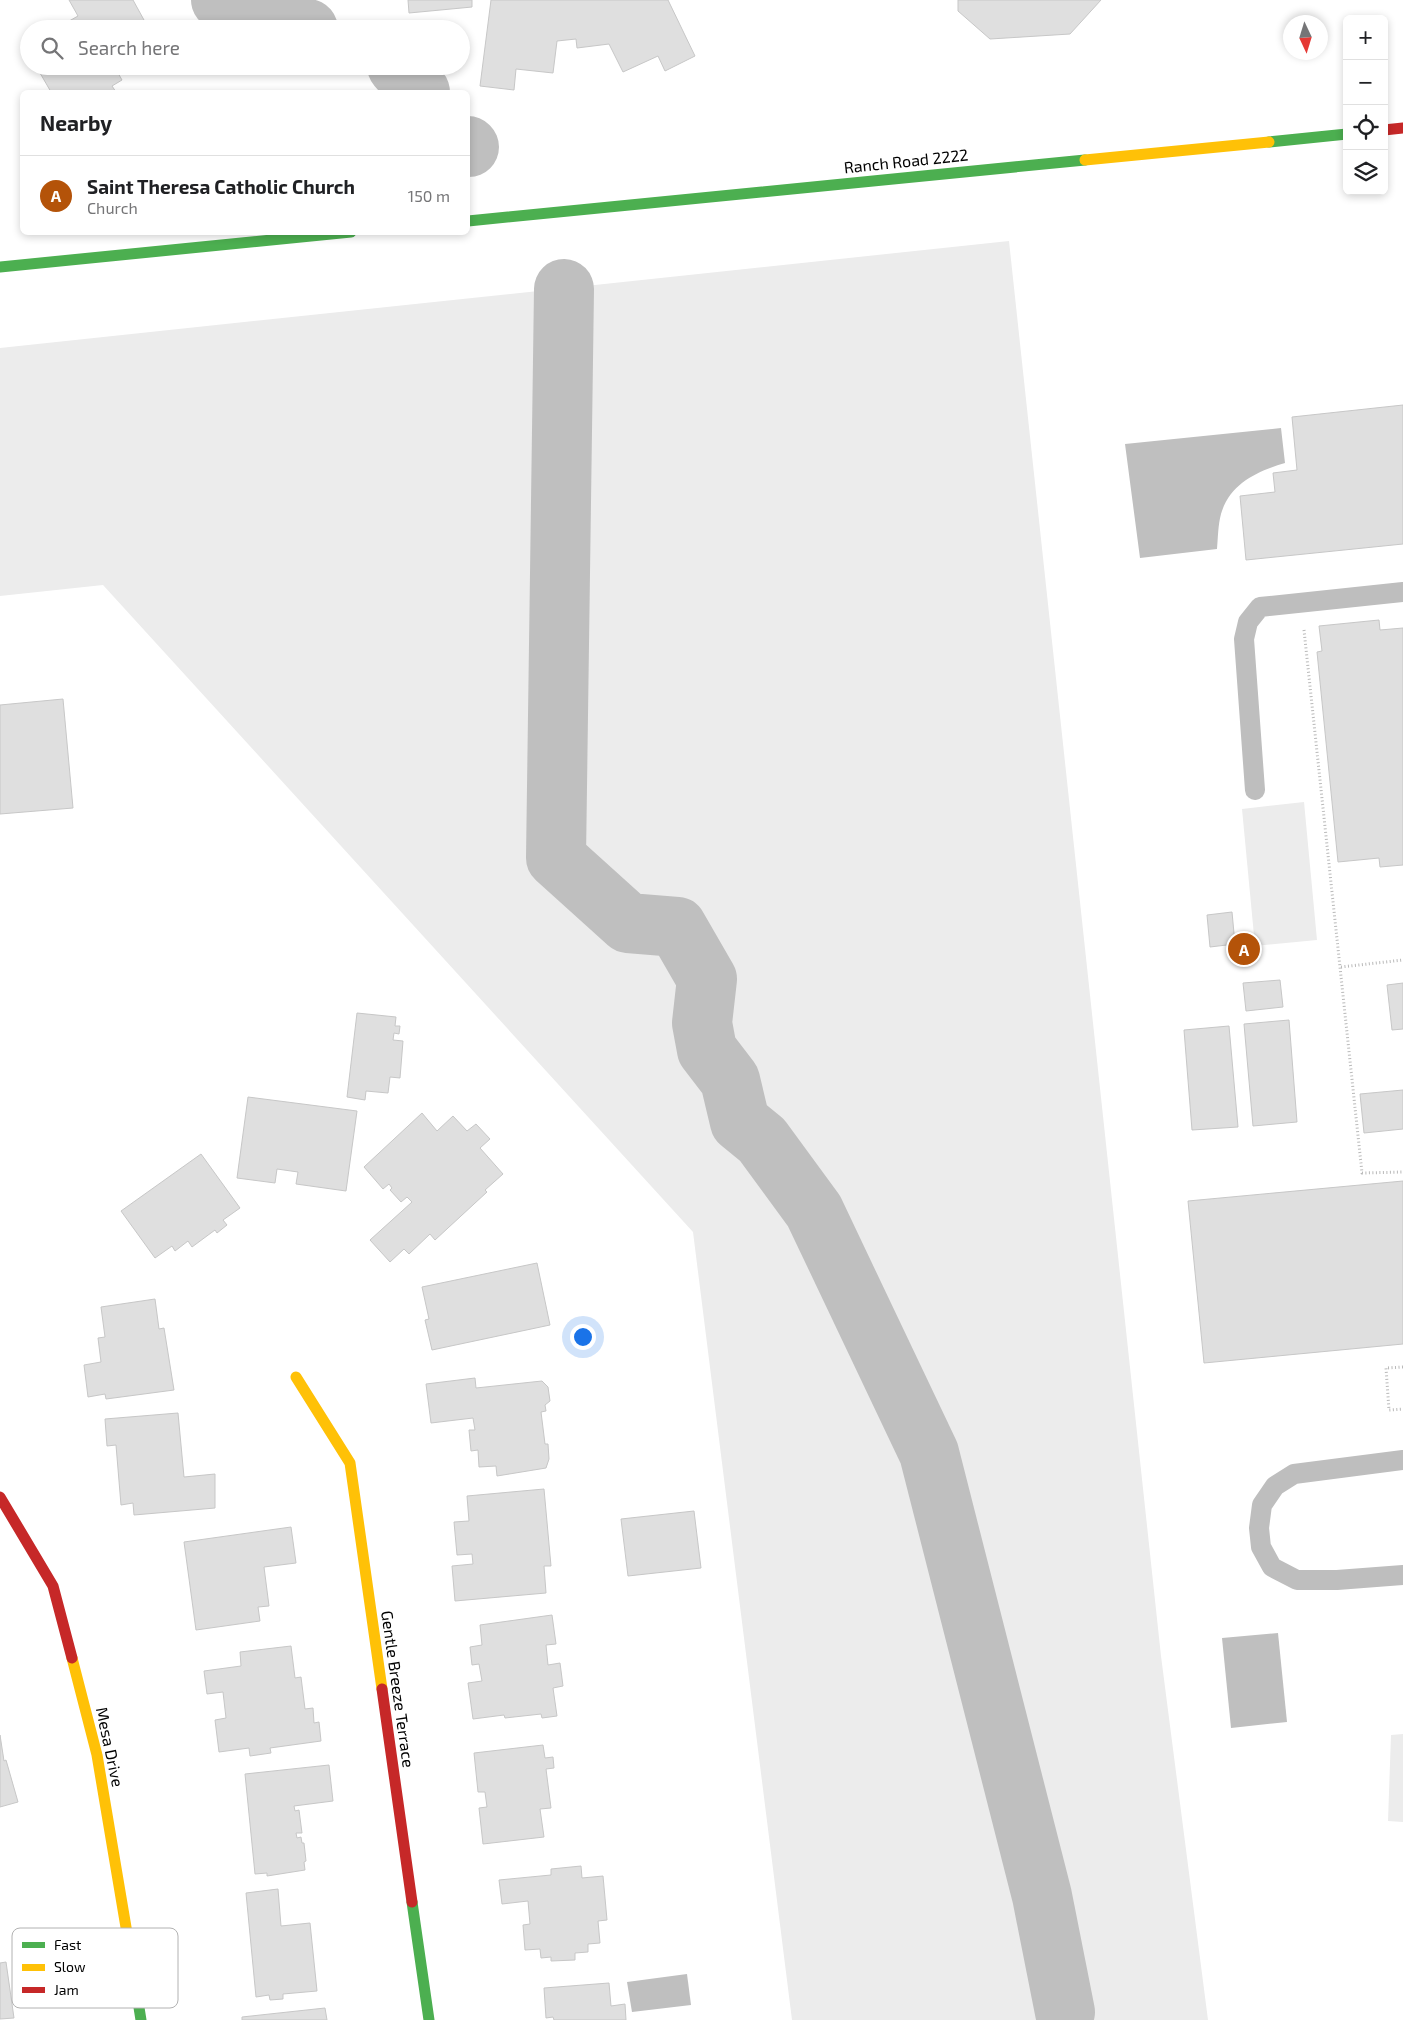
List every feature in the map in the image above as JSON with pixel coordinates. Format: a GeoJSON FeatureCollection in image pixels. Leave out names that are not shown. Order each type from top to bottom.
{"type":"FeatureCollection","features":[{"type":"Feature","properties":{"kind":"main road"},"geometry":{"type":"LineString","coordinates":[[1388,130],[1403,128]]}},
{"type":"Feature","properties":{"kind":"main road","name":"Ranch Road 2222"},"geometry":{"type":"LineString","coordinates":[[470,221],[1343,134]]}},
{"type":"Feature","properties":{"kind":"main road"},"geometry":{"type":"LineString","coordinates":[[0,267],[322,235]]}},
{"type":"Feature","properties":{"kind":"main road","name":"Gentle Breeze Terrace"},"geometry":{"type":"LineString","coordinates":[[296,1376],[350,1463],[429,2020]]}},
{"type":"Feature","properties":{"kind":"main road","name":"Mesa Drive"},"geometry":{"type":"LineString","coordinates":[[0,1497],[53,1586],[97,1755],[126,1928]]}},
{"type":"Feature","properties":{"kind":"lane"},"geometry":{"type":"LineString","coordinates":[[1255,790],[1244,639],[1248,622],[1260,607],[1403,592]]}},
{"type":"Feature","properties":{"kind":"lane"},"geometry":{"type":"LineString","coordinates":[[1403,1460],[1294,1474],[1275,1486],[1262,1505],[1259,1528],[1261,1547],[1272,1566],[1296,1580],[1337,1580],[1403,1575]]}},
{"type":"Feature","properties":{"kind":"path"},"geometry":{"type":"LineString","coordinates":[[1302,602],[1362,1173],[1403,1172]]}},
{"type":"Feature","properties":{"kind":"path"},"geometry":{"type":"LineString","coordinates":[[1341,967],[1403,960]]}},
{"type":"Feature","properties":{"kind":"path"},"geometry":{"type":"LineString","coordinates":[[1403,1367],[1386,1368],[1389,1410],[1403,1409]]}},
{"type":"Feature","properties":{"kind":"shaded area"},"geometry":{"type":"Polygon","coordinates":[[[1009,241],[1161,1656],[1208,2020],[792,2020],[693,1232],[103,585],[0,596],[0,348],[1009,241]]]}},
{"type":"Feature","properties":{"kind":"shaded area"},"geometry":{"type":"Polygon","coordinates":[[[1281,428],[1285,463],[1255,474],[1238,486],[1231,494],[1221,514],[1217,549],[1140,558],[1125,444],[1281,428]]]}},
{"type":"Feature","properties":{"kind":"shaded area"},"geometry":{"type":"Polygon","coordinates":[[[1304,802],[1317,940],[1255,946],[1242,809],[1304,802]]]}},
{"type":"Feature","properties":{"kind":"shaded area"},"geometry":{"type":"Polygon","coordinates":[[[1278,1633],[1287,1722],[1231,1728],[1222,1638],[1278,1633]]]}},
{"type":"Feature","properties":{"kind":"shaded area"},"geometry":{"type":"Polygon","coordinates":[[[1403,1734],[1403,1822],[1388,1821],[1391,1735],[1403,1734]]]}},
{"type":"Feature","properties":{"kind":"shaded area"},"geometry":{"type":"Polygon","coordinates":[[[687,1974],[691,2005],[632,2012],[627,1982],[687,1974]]]}},
{"type":"Feature","properties":{"kind":"building"},"geometry":{"type":"Polygon","coordinates":[[[69,0],[133,0],[144,20],[71,20],[78,16],[69,0]]]}},
{"type":"Feature","properties":{"kind":"building"},"geometry":{"type":"Polygon","coordinates":[[[408,0],[472,0],[472,7],[409,13],[408,0]]]}},
{"type":"Feature","properties":{"kind":"building"},"geometry":{"type":"Polygon","coordinates":[[[491,0],[668,0],[695,56],[665,71],[658,56],[623,72],[609,44],[577,48],[576,39],[557,41],[553,73],[516,69],[514,90],[480,86],[491,0]]]}},
{"type":"Feature","properties":{"kind":"building"},"geometry":{"type":"Polygon","coordinates":[[[958,0],[1101,0],[1070,34],[990,39],[958,11],[958,0]]]}},
{"type":"Feature","properties":{"kind":"building"},"geometry":{"type":"Polygon","coordinates":[[[41,75],[119,75],[122,80],[112,86],[115,90],[50,90],[41,75]]]}},
{"type":"Feature","properties":{"kind":"building"},"geometry":{"type":"Polygon","coordinates":[[[1403,405],[1403,544],[1246,560],[1240,496],[1275,492],[1273,473],[1297,470],[1292,417],[1403,405]]]}},
{"type":"Feature","properties":{"kind":"building"},"geometry":{"type":"Polygon","coordinates":[[[1379,620],[1380,630],[1403,628],[1403,865],[1380,867],[1379,858],[1338,862],[1317,652],[1322,651],[1319,626],[1379,620]]]}},
{"type":"Feature","properties":{"kind":"building"},"geometry":{"type":"Polygon","coordinates":[[[63,699],[73,808],[0,814],[0,705],[63,699]]]}},
{"type":"Feature","properties":{"kind":"building"},"geometry":{"type":"Polygon","coordinates":[[[1232,912],[1235,944],[1210,947],[1207,915],[1232,912]]]}},
{"type":"Feature","properties":{"kind":"building"},"geometry":{"type":"Polygon","coordinates":[[[1280,980],[1283,1007],[1246,1011],[1243,983],[1280,980]]]}},
{"type":"Feature","properties":{"kind":"building"},"geometry":{"type":"Polygon","coordinates":[[[1403,983],[1403,1029],[1392,1030],[1387,985],[1403,983]]]}},
{"type":"Feature","properties":{"kind":"building"},"geometry":{"type":"Polygon","coordinates":[[[357,1013],[396,1017],[395,1026],[400,1026],[399,1034],[394,1033],[393,1040],[403,1041],[400,1078],[390,1077],[388,1093],[366,1091],[365,1100],[347,1097],[357,1013]]]}},
{"type":"Feature","properties":{"kind":"building"},"geometry":{"type":"Polygon","coordinates":[[[1289,1020],[1297,1122],[1253,1126],[1244,1024],[1289,1020]]]}},
{"type":"Feature","properties":{"kind":"building"},"geometry":{"type":"Polygon","coordinates":[[[1229,1026],[1238,1127],[1192,1130],[1184,1030],[1229,1026]]]}},
{"type":"Feature","properties":{"kind":"building"},"geometry":{"type":"Polygon","coordinates":[[[1403,1090],[1403,1129],[1364,1133],[1360,1094],[1403,1090]]]}},
{"type":"Feature","properties":{"kind":"building"},"geometry":{"type":"Polygon","coordinates":[[[248,1097],[357,1111],[346,1191],[296,1184],[298,1172],[277,1169],[275,1183],[237,1178],[248,1097]]]}},
{"type":"Feature","properties":{"kind":"building"},"geometry":{"type":"Polygon","coordinates":[[[422,1113],[437,1131],[453,1116],[467,1131],[476,1124],[490,1139],[480,1148],[503,1174],[485,1190],[487,1192],[435,1240],[430,1234],[409,1254],[404,1249],[390,1262],[370,1240],[412,1202],[407,1197],[401,1202],[390,1190],[392,1188],[389,1184],[383,1189],[364,1167],[422,1113]]]}},
{"type":"Feature","properties":{"kind":"building"},"geometry":{"type":"Polygon","coordinates":[[[201,1154],[240,1208],[223,1220],[227,1225],[217,1233],[215,1230],[192,1247],[188,1241],[175,1251],[172,1246],[155,1258],[121,1211],[201,1154]]]}},
{"type":"Feature","properties":{"kind":"building"},"geometry":{"type":"Polygon","coordinates":[[[1403,1181],[1403,1344],[1204,1363],[1188,1201],[1403,1181]]]}},
{"type":"Feature","properties":{"kind":"building"},"geometry":{"type":"Polygon","coordinates":[[[537,1263],[550,1325],[432,1350],[425,1320],[429,1319],[422,1287],[537,1263]]]}},
{"type":"Feature","properties":{"kind":"building"},"geometry":{"type":"Polygon","coordinates":[[[155,1299],[159,1329],[164,1328],[174,1390],[106,1399],[105,1394],[88,1397],[84,1365],[101,1362],[98,1338],[105,1337],[101,1307],[155,1299]]]}},
{"type":"Feature","properties":{"kind":"building"},"geometry":{"type":"Polygon","coordinates":[[[475,1378],[476,1388],[542,1381],[548,1387],[550,1401],[545,1405],[546,1411],[541,1412],[545,1444],[548,1444],[549,1459],[546,1468],[497,1476],[496,1466],[479,1467],[478,1450],[471,1451],[469,1430],[475,1430],[473,1418],[431,1423],[426,1384],[475,1378]]]}},
{"type":"Feature","properties":{"kind":"building"},"geometry":{"type":"Polygon","coordinates":[[[178,1413],[184,1477],[215,1474],[215,1508],[134,1515],[133,1503],[121,1505],[116,1445],[107,1446],[105,1419],[178,1413]]]}},
{"type":"Feature","properties":{"kind":"building"},"geometry":{"type":"Polygon","coordinates":[[[544,1489],[551,1566],[544,1566],[546,1593],[455,1601],[452,1566],[473,1564],[472,1554],[457,1555],[454,1522],[469,1521],[467,1496],[544,1489]]]}},
{"type":"Feature","properties":{"kind":"building"},"geometry":{"type":"Polygon","coordinates":[[[694,1511],[701,1568],[628,1576],[621,1519],[694,1511]]]}},
{"type":"Feature","properties":{"kind":"building"},"geometry":{"type":"Polygon","coordinates":[[[291,1527],[296,1563],[264,1567],[269,1606],[258,1607],[260,1621],[196,1630],[184,1542],[291,1527]]]}},
{"type":"Feature","properties":{"kind":"building"},"geometry":{"type":"Polygon","coordinates":[[[552,1615],[556,1644],[546,1645],[548,1665],[560,1663],[563,1686],[553,1688],[557,1716],[542,1718],[541,1714],[505,1718],[504,1715],[473,1719],[468,1683],[482,1681],[479,1664],[472,1665],[470,1647],[482,1645],[480,1625],[552,1615]]]}},
{"type":"Feature","properties":{"kind":"building"},"geometry":{"type":"Polygon","coordinates":[[[291,1646],[295,1678],[301,1677],[305,1709],[313,1708],[314,1723],[319,1722],[321,1741],[270,1748],[271,1753],[250,1756],[249,1748],[219,1752],[215,1720],[226,1718],[223,1692],[207,1694],[204,1671],[241,1666],[240,1652],[291,1646]]]}},
{"type":"Feature","properties":{"kind":"building"},"geometry":{"type":"Polygon","coordinates":[[[0,1735],[4,1761],[6,1760],[18,1802],[0,1807],[0,1735]]]}},
{"type":"Feature","properties":{"kind":"building"},"geometry":{"type":"Polygon","coordinates":[[[543,1745],[545,1758],[553,1757],[554,1768],[546,1769],[551,1808],[540,1809],[544,1837],[483,1844],[479,1808],[487,1807],[485,1792],[478,1792],[474,1753],[543,1745]]]}},
{"type":"Feature","properties":{"kind":"building"},"geometry":{"type":"Polygon","coordinates":[[[329,1765],[333,1801],[294,1806],[295,1811],[299,1810],[302,1833],[296,1833],[297,1838],[301,1837],[302,1843],[304,1843],[305,1870],[267,1876],[267,1873],[255,1874],[245,1774],[329,1765]]]}},
{"type":"Feature","properties":{"kind":"building"},"geometry":{"type":"Polygon","coordinates":[[[581,1866],[582,1878],[603,1876],[607,1920],[598,1921],[600,1943],[588,1944],[588,1952],[575,1953],[575,1960],[551,1961],[551,1957],[541,1958],[540,1949],[525,1950],[523,1925],[530,1924],[528,1901],[502,1904],[499,1880],[551,1875],[551,1869],[581,1866]]]}},
{"type":"Feature","properties":{"kind":"building"},"geometry":{"type":"Polygon","coordinates":[[[278,1889],[281,1926],[310,1923],[317,1991],[283,1994],[283,1999],[270,2000],[269,1995],[256,1997],[246,1893],[278,1889]]]}},
{"type":"Feature","properties":{"kind":"building"},"geometry":{"type":"Polygon","coordinates":[[[6,1962],[14,2018],[0,2019],[0,1963],[6,1962]]]}},
{"type":"Feature","properties":{"kind":"building"},"geometry":{"type":"Polygon","coordinates":[[[609,1983],[611,2006],[625,2004],[626,2020],[554,2020],[553,2017],[546,2018],[544,1988],[609,1983]]]}},
{"type":"Feature","properties":{"kind":"building"},"geometry":{"type":"Polygon","coordinates":[[[325,2008],[327,2020],[242,2020],[242,2017],[325,2008]]]}},
{"type":"Feature","properties":{"kind":"waterway"},"geometry":{"type":"LineString","coordinates":[[221,0],[259,20]]}},
{"type":"Feature","properties":{"kind":"waterway"},"geometry":{"type":"LineString","coordinates":[[405,75],[418,90]]}},
{"type":"Feature","properties":{"kind":"waterway"},"geometry":{"type":"LineString","coordinates":[[564,289],[556,858],[628,923],[677,927],[707,979],[702,1023],[707,1050],[730,1080],[740,1122],[762,1140],[814,1211],[929,1453],[1042,1896],[1065,2012]]}},
{"type":"Feature","properties":{"kind":"traffic: fast"},"geometry":{"type":"LineString","coordinates":[[1269,142],[1343,134]]}},
{"type":"Feature","properties":{"kind":"traffic: fast"},"geometry":{"type":"LineString","coordinates":[[470,221],[1085,160]]}},
{"type":"Feature","properties":{"kind":"traffic: fast"},"geometry":{"type":"LineString","coordinates":[[0,267],[321,235]]}},
{"type":"Feature","properties":{"kind":"traffic: fast"},"geometry":{"type":"LineString","coordinates":[[412,1902],[429,2020]]}},
{"type":"Feature","properties":{"kind":"traffic: fast"},"geometry":{"type":"LineString","coordinates":[[139,2008],[141,2020]]}},
{"type":"Feature","properties":{"kind":"traffic: slow"},"geometry":{"type":"LineString","coordinates":[[1085,160],[1269,142]]}},
{"type":"Feature","properties":{"kind":"traffic: slow"},"geometry":{"type":"LineString","coordinates":[[296,1377],[350,1463],[382,1689]]}},
{"type":"Feature","properties":{"kind":"traffic: slow"},"geometry":{"type":"LineString","coordinates":[[72,1658],[97,1755],[126,1928]]}},
{"type":"Feature","properties":{"kind":"traffic: jam"},"geometry":{"type":"LineString","coordinates":[[1388,130],[1403,128]]}},
{"type":"Feature","properties":{"kind":"traffic: jam"},"geometry":{"type":"LineString","coordinates":[[0,1497],[53,1586],[72,1658]]}},
{"type":"Feature","properties":{"kind":"traffic: jam"},"geometry":{"type":"LineString","coordinates":[[382,1689],[412,1902]]}},
{"type":"Feature","properties":{"kind":"place","name":"Saint Theresa Catholic Church"},"geometry":{"type":"Point","coordinates":[1244,949]}}]}
